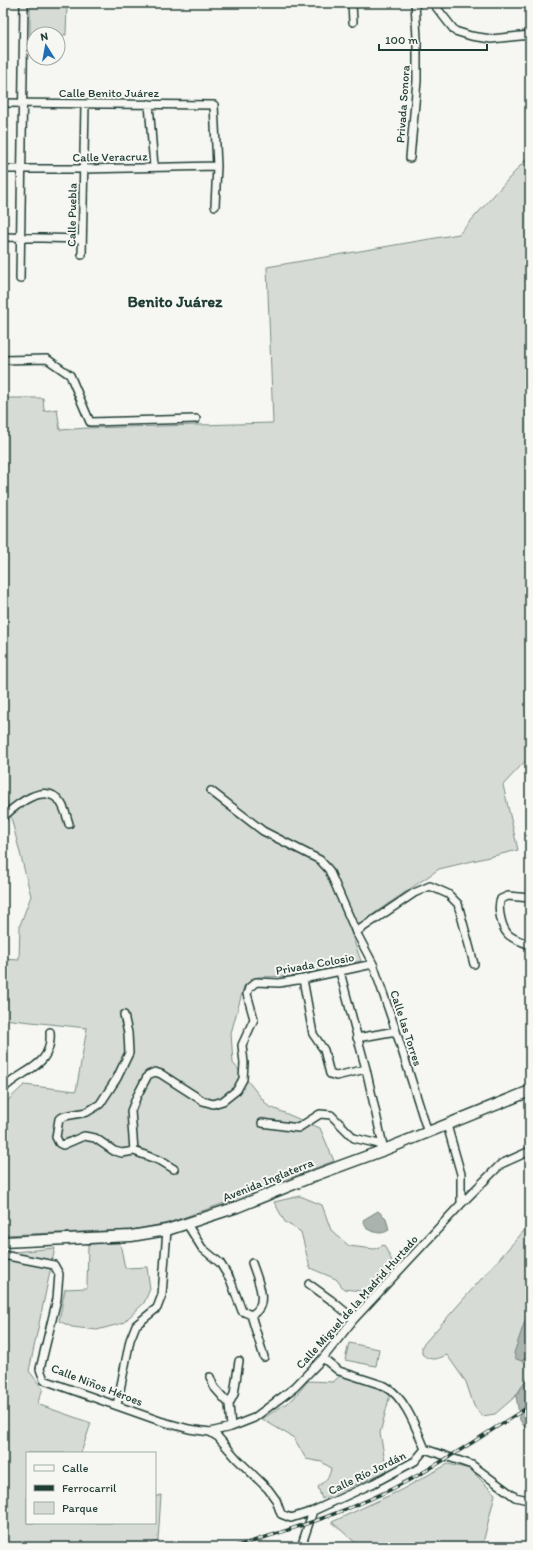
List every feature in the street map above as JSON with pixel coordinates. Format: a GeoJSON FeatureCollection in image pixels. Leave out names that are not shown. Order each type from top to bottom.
{"type":"FeatureCollection","features":[{"type":"Feature","properties":{"kind":"main road","name":"Avenida Inglaterra"},"geometry":{"type":"LineString","coordinates":[[3,1242],[131,1236],[167,1230],[237,1207],[383,1148],[428,1133],[530,1092]]}},
{"type":"Feature","properties":{"kind":"street"},"geometry":{"type":"LineString","coordinates":[[20,280],[24,3]]}},
{"type":"Feature","properties":{"kind":"street"},"geometry":{"type":"LineString","coordinates":[[352,3],[353,22]]}},
{"type":"Feature","properties":{"kind":"street","name":"Privada Sonora"},"geometry":{"type":"LineString","coordinates":[[410,158],[417,81],[415,3]]}},
{"type":"Feature","properties":{"kind":"street"},"geometry":{"type":"LineString","coordinates":[[433,3],[456,31],[471,36],[491,39],[530,35]]}},
{"type":"Feature","properties":{"kind":"street","name":"Calle Benito Juárez"},"geometry":{"type":"LineString","coordinates":[[3,103],[214,105],[217,166]]}},
{"type":"Feature","properties":{"kind":"street","name":"Calle Puebla"},"geometry":{"type":"LineString","coordinates":[[82,255],[85,104]]}},
{"type":"Feature","properties":{"kind":"street"},"geometry":{"type":"LineString","coordinates":[[149,104],[154,167]]}},
{"type":"Feature","properties":{"kind":"street"},"geometry":{"type":"LineString","coordinates":[[215,206],[217,166]]}},
{"type":"Feature","properties":{"kind":"street","name":"Calle Veracruz"},"geometry":{"type":"LineString","coordinates":[[3,169],[217,166]]}},
{"type":"Feature","properties":{"kind":"street"},"geometry":{"type":"LineString","coordinates":[[3,238],[82,239]]}},
{"type":"Feature","properties":{"kind":"street"},"geometry":{"type":"LineString","coordinates":[[3,360],[47,359],[70,375],[90,422],[196,419]]}},
{"type":"Feature","properties":{"kind":"street","name":"Calle las Torres"},"geometry":{"type":"LineString","coordinates":[[211,791],[263,831],[320,860],[329,870],[356,932],[373,964],[428,1133]]}},
{"type":"Feature","properties":{"kind":"street"},"geometry":{"type":"LineString","coordinates":[[3,817],[24,800],[46,793],[54,796],[60,802],[69,824]]}},
{"type":"Feature","properties":{"kind":"street"},"geometry":{"type":"LineString","coordinates":[[356,932],[414,893],[430,886],[448,894],[458,904],[474,964]]}},
{"type":"Feature","properties":{"kind":"street"},"geometry":{"type":"LineString","coordinates":[[530,898],[508,896],[501,899],[498,904],[507,934],[530,945]]}},
{"type":"Feature","properties":{"kind":"street","name":"Privada Colosio"},"geometry":{"type":"LineString","coordinates":[[134,1151],[131,1111],[148,1075],[154,1072],[161,1074],[203,1101],[213,1104],[223,1101],[237,1090],[243,1079],[244,1063],[242,1045],[254,1019],[247,994],[249,988],[256,982],[279,983],[340,972],[373,964]]}},
{"type":"Feature","properties":{"kind":"street"},"geometry":{"type":"LineString","coordinates":[[340,972],[366,1069],[383,1148]]}},
{"type":"Feature","properties":{"kind":"street"},"geometry":{"type":"LineString","coordinates":[[303,979],[313,1034],[324,1050],[330,1074],[336,1076],[366,1069]]}},
{"type":"Feature","properties":{"kind":"street"},"geometry":{"type":"LineString","coordinates":[[124,1016],[128,1033],[129,1053],[117,1078],[100,1104],[87,1112],[65,1116],[59,1119],[56,1137],[59,1143],[63,1145],[84,1136],[96,1138],[114,1151],[122,1153],[134,1151],[161,1161],[174,1168]]}},
{"type":"Feature","properties":{"kind":"street"},"geometry":{"type":"LineString","coordinates":[[357,1038],[396,1031]]}},
{"type":"Feature","properties":{"kind":"street"},"geometry":{"type":"LineString","coordinates":[[3,1089],[43,1059],[49,1051],[51,1041],[50,1032]]}},
{"type":"Feature","properties":{"kind":"street"},"geometry":{"type":"LineString","coordinates":[[262,1123],[298,1128],[320,1114],[331,1115],[354,1138],[383,1148]]}},
{"type":"Feature","properties":{"kind":"street"},"geometry":{"type":"LineString","coordinates":[[446,1125],[461,1174],[461,1204]]}},
{"type":"Feature","properties":{"kind":"street","name":"Calle Miguel de la Madrid Hurtado"},"geometry":{"type":"LineString","coordinates":[[189,1429],[210,1432],[231,1427],[254,1418],[294,1388],[323,1358],[354,1319],[461,1204],[501,1164],[530,1151]]}},
{"type":"Feature","properties":{"kind":"street"},"geometry":{"type":"LineString","coordinates":[[187,1224],[202,1248],[220,1263],[230,1279],[242,1311],[251,1315],[264,1357]]}},
{"type":"Feature","properties":{"kind":"street"},"geometry":{"type":"LineString","coordinates":[[117,1405],[130,1340],[136,1325],[157,1308],[162,1296],[167,1230]]}},
{"type":"Feature","properties":{"kind":"street","name":"Calle Niños Héroes"},"geometry":{"type":"LineString","coordinates":[[3,1255],[54,1265],[59,1274],[57,1300],[40,1369],[44,1380],[160,1421],[189,1429]]}},
{"type":"Feature","properties":{"kind":"street"},"geometry":{"type":"LineString","coordinates":[[251,1315],[256,1312],[261,1303],[261,1291],[252,1263]]}},
{"type":"Feature","properties":{"kind":"street"},"geometry":{"type":"LineString","coordinates":[[309,1284],[354,1319]]}},
{"type":"Feature","properties":{"kind":"street"},"geometry":{"type":"LineString","coordinates":[[323,1358],[339,1371],[385,1386],[392,1390],[411,1417],[425,1449],[472,1465],[514,1497],[528,1500],[530,1502]]}},
{"type":"Feature","properties":{"kind":"street"},"geometry":{"type":"LineString","coordinates":[[231,1427],[229,1404],[234,1394],[239,1361]]}},
{"type":"Feature","properties":{"kind":"street"},"geometry":{"type":"LineString","coordinates":[[210,1378],[214,1387],[229,1404]]}},
{"type":"Feature","properties":{"kind":"street","name":"Calle Río Jordán"},"geometry":{"type":"LineString","coordinates":[[210,1432],[218,1437],[237,1459],[268,1489],[276,1500],[281,1514],[291,1518],[313,1511],[374,1483],[414,1461],[425,1449]]}},
{"type":"Feature","properties":{"kind":"street"},"geometry":{"type":"LineString","coordinates":[[303,1547],[303,1541],[313,1511]]}},
{"type":"Feature","properties":{"kind":"green space"},"geometry":{"type":"Polygon","coordinates":[[[30,3],[67,5],[66,35],[66,26],[30,26],[30,3]]]}},
{"type":"Feature","properties":{"kind":"green space"},"geometry":{"type":"Polygon","coordinates":[[[530,155],[530,756],[503,785],[518,850],[439,869],[350,930],[361,961],[295,976],[258,977],[244,986],[231,1033],[233,1063],[268,1106],[320,1128],[334,1161],[168,1223],[132,1230],[3,1235],[3,1105],[24,1085],[76,1091],[87,1028],[3,1019],[3,959],[19,960],[20,925],[31,896],[6,798],[3,798],[3,398],[43,398],[44,411],[57,409],[60,430],[273,423],[267,267],[459,234],[530,155]]]}},
{"type":"Feature","properties":{"kind":"green space"},"geometry":{"type":"Polygon","coordinates":[[[300,1196],[322,1205],[331,1230],[349,1246],[374,1249],[384,1245],[394,1265],[370,1292],[344,1289],[336,1279],[310,1268],[301,1232],[285,1222],[274,1202],[300,1196]]]}},
{"type":"Feature","properties":{"kind":"green space"},"geometry":{"type":"Polygon","coordinates":[[[530,1224],[530,1312],[527,1315],[522,1361],[530,1353],[530,1377],[527,1378],[516,1396],[495,1414],[482,1416],[474,1406],[466,1382],[447,1355],[437,1359],[425,1357],[422,1354],[422,1346],[530,1224]]]}},
{"type":"Feature","properties":{"kind":"green space"},"geometry":{"type":"Polygon","coordinates":[[[120,1243],[125,1268],[147,1267],[150,1289],[144,1303],[123,1323],[97,1330],[72,1327],[59,1321],[65,1289],[87,1288],[88,1244],[120,1243]]]}},
{"type":"Feature","properties":{"kind":"green space"},"geometry":{"type":"Polygon","coordinates":[[[55,1248],[29,1371],[43,1389],[37,1404],[91,1423],[81,1452],[26,1452],[26,1524],[156,1524],[156,1497],[161,1495],[158,1541],[142,1547],[3,1547],[3,1253],[55,1248]]]}},
{"type":"Feature","properties":{"kind":"green space"},"geometry":{"type":"Polygon","coordinates":[[[349,1343],[379,1349],[376,1366],[345,1360],[349,1343]]]}},
{"type":"Feature","properties":{"kind":"green space"},"geometry":{"type":"Polygon","coordinates":[[[341,1375],[369,1383],[390,1395],[380,1433],[387,1471],[322,1499],[318,1487],[325,1481],[331,1468],[322,1462],[306,1459],[294,1438],[262,1419],[293,1399],[308,1381],[333,1382],[341,1375]]]}},
{"type":"Feature","properties":{"kind":"green space"},"geometry":{"type":"Polygon","coordinates":[[[448,1464],[470,1469],[495,1494],[482,1547],[360,1547],[332,1522],[401,1490],[448,1464]]]}},
{"type":"Feature","properties":{"kind":"shaded area"},"geometry":{"type":"Polygon","coordinates":[[[378,1211],[386,1218],[389,1230],[383,1233],[367,1229],[363,1220],[378,1211]]]}},
{"type":"Feature","properties":{"kind":"shaded area"},"geometry":{"type":"Polygon","coordinates":[[[530,1312],[530,1353],[522,1361],[516,1359],[514,1353],[527,1315],[530,1312]]]}},
{"type":"Feature","properties":{"kind":"shaded area"},"geometry":{"type":"Polygon","coordinates":[[[530,1377],[530,1436],[520,1420],[516,1396],[527,1378],[530,1377]]]}},
{"type":"Feature","properties":{"kind":"railway"},"geometry":{"type":"LineString","coordinates":[[234,1547],[326,1517],[392,1489],[443,1461],[530,1406]]}},
{"type":"Feature","properties":{"kind":"district","name":"Benito Juárez"},"geometry":{"type":"Point","coordinates":[175,301]}}]}
